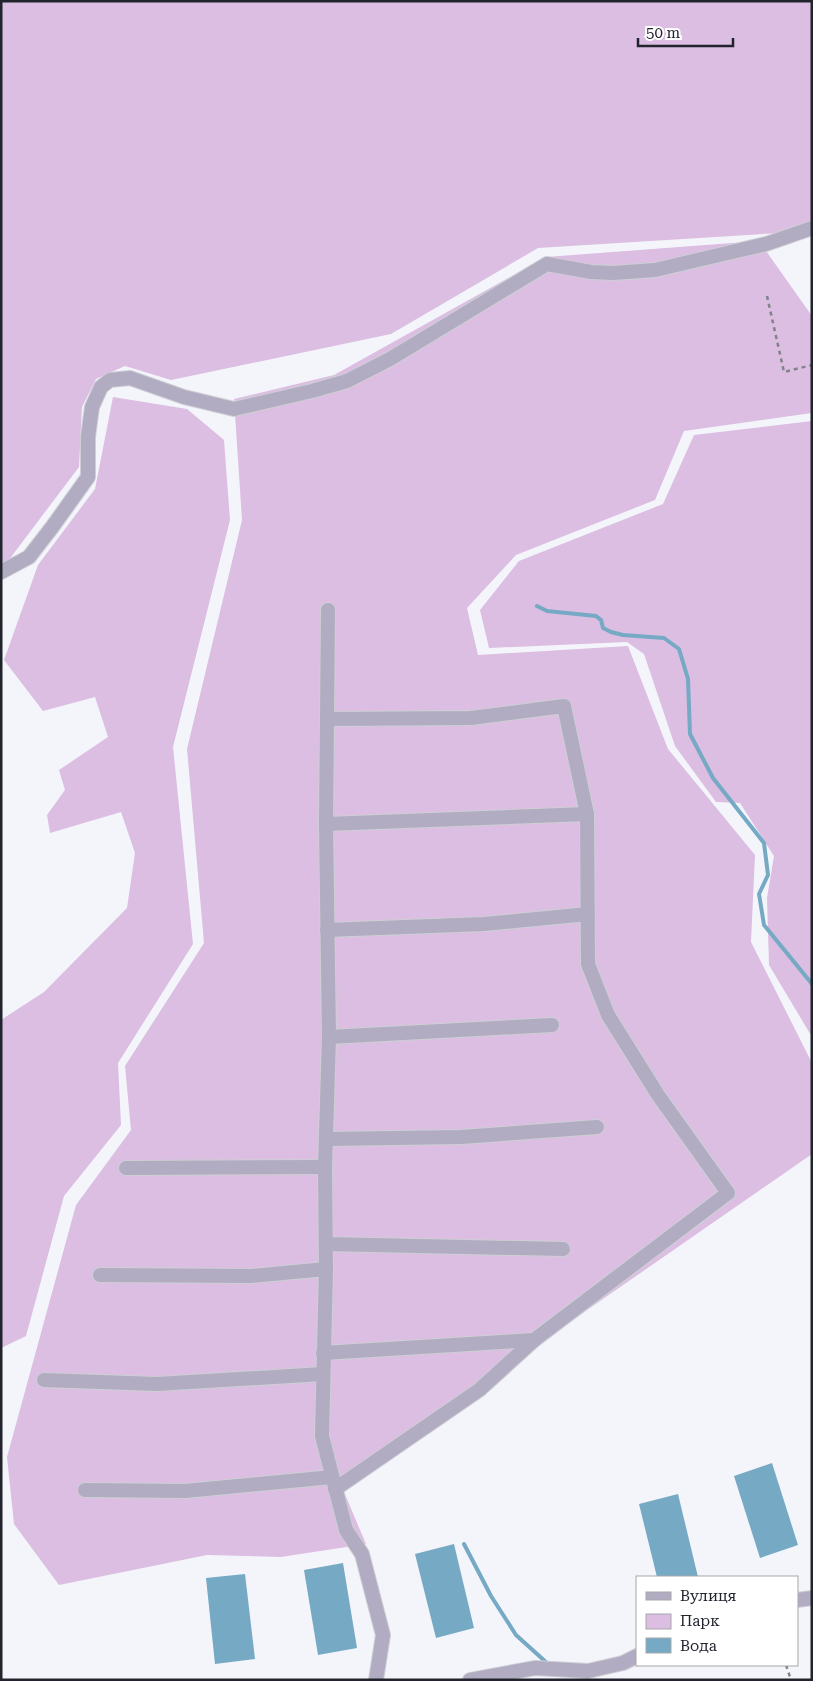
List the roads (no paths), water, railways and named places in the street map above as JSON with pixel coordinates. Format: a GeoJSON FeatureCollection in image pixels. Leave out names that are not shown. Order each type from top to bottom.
{"type":"FeatureCollection","features":[{"type":"Feature","properties":{"kind":"street"},"geometry":{"type":"LineString","coordinates":[[1,572],[28,557],[88,477],[88,437],[92,407],[101,387],[110,380],[130,378],[184,397],[234,409],[347,382],[390,359],[547,264],[591,272],[613,273],[655,270],[766,244],[812,228]]}},
{"type":"Feature","properties":{"kind":"street"},"geometry":{"type":"LineString","coordinates":[[328,610],[326,824],[329,1037],[325,1168],[326,1269],[322,1436],[346,1530],[362,1554],[383,1635],[376,1680]]}},
{"type":"Feature","properties":{"kind":"street"},"geometry":{"type":"LineString","coordinates":[[85,1490],[184,1491],[333,1483],[479,1390],[534,1340],[728,1193],[658,1095],[608,1015],[588,964],[587,814],[564,706],[471,718],[328,719]]}},
{"type":"Feature","properties":{"kind":"street"},"geometry":{"type":"LineString","coordinates":[[326,824],[587,814]]}},
{"type":"Feature","properties":{"kind":"street"},"geometry":{"type":"LineString","coordinates":[[327,930],[484,924],[588,914]]}},
{"type":"Feature","properties":{"kind":"street"},"geometry":{"type":"LineString","coordinates":[[329,1037],[552,1025]]}},
{"type":"Feature","properties":{"kind":"street"},"geometry":{"type":"LineString","coordinates":[[327,1139],[461,1137],[597,1127]]}},
{"type":"Feature","properties":{"kind":"street"},"geometry":{"type":"LineString","coordinates":[[126,1168],[325,1168]]}},
{"type":"Feature","properties":{"kind":"street"},"geometry":{"type":"LineString","coordinates":[[326,1244],[563,1248]]}},
{"type":"Feature","properties":{"kind":"street"},"geometry":{"type":"LineString","coordinates":[[100,1275],[252,1276],[326,1269]]}},
{"type":"Feature","properties":{"kind":"street"},"geometry":{"type":"LineString","coordinates":[[323,1353],[534,1340]]}},
{"type":"Feature","properties":{"kind":"street"},"geometry":{"type":"LineString","coordinates":[[44,1380],[157,1384],[323,1374]]}},
{"type":"Feature","properties":{"kind":"street"},"geometry":{"type":"LineString","coordinates":[[798,1600],[812,1598]]}},
{"type":"Feature","properties":{"kind":"street"},"geometry":{"type":"LineString","coordinates":[[470,1680],[535,1668],[588,1671],[622,1663],[636,1656]]}},
{"type":"Feature","properties":{"kind":"water"},"geometry":{"type":"Polygon","coordinates":[[[772,1463],[798,1545],[760,1558],[734,1476],[772,1463]]]}},
{"type":"Feature","properties":{"kind":"water"},"geometry":{"type":"Polygon","coordinates":[[[678,1494],[698,1576],[657,1576],[639,1504],[678,1494]]]}},
{"type":"Feature","properties":{"kind":"water"},"geometry":{"type":"Polygon","coordinates":[[[454,1544],[474,1628],[436,1638],[415,1554],[454,1544]]]}},
{"type":"Feature","properties":{"kind":"water"},"geometry":{"type":"Polygon","coordinates":[[[343,1563],[357,1648],[318,1655],[304,1570],[343,1563]]]}},
{"type":"Feature","properties":{"kind":"water"},"geometry":{"type":"Polygon","coordinates":[[[245,1574],[255,1659],[215,1664],[206,1578],[245,1574]]]}},
{"type":"Feature","properties":{"kind":"waterway"},"geometry":{"type":"LineString","coordinates":[[537,606],[547,611],[596,616],[601,620],[603,628],[611,632],[623,635],[664,638],[679,649],[688,679],[690,734],[713,778],[764,843],[768,875],[759,894],[764,925],[812,984]]}},
{"type":"Feature","properties":{"kind":"waterway"},"geometry":{"type":"LineString","coordinates":[[464,1544],[491,1596],[516,1635],[547,1663]]}}]}
